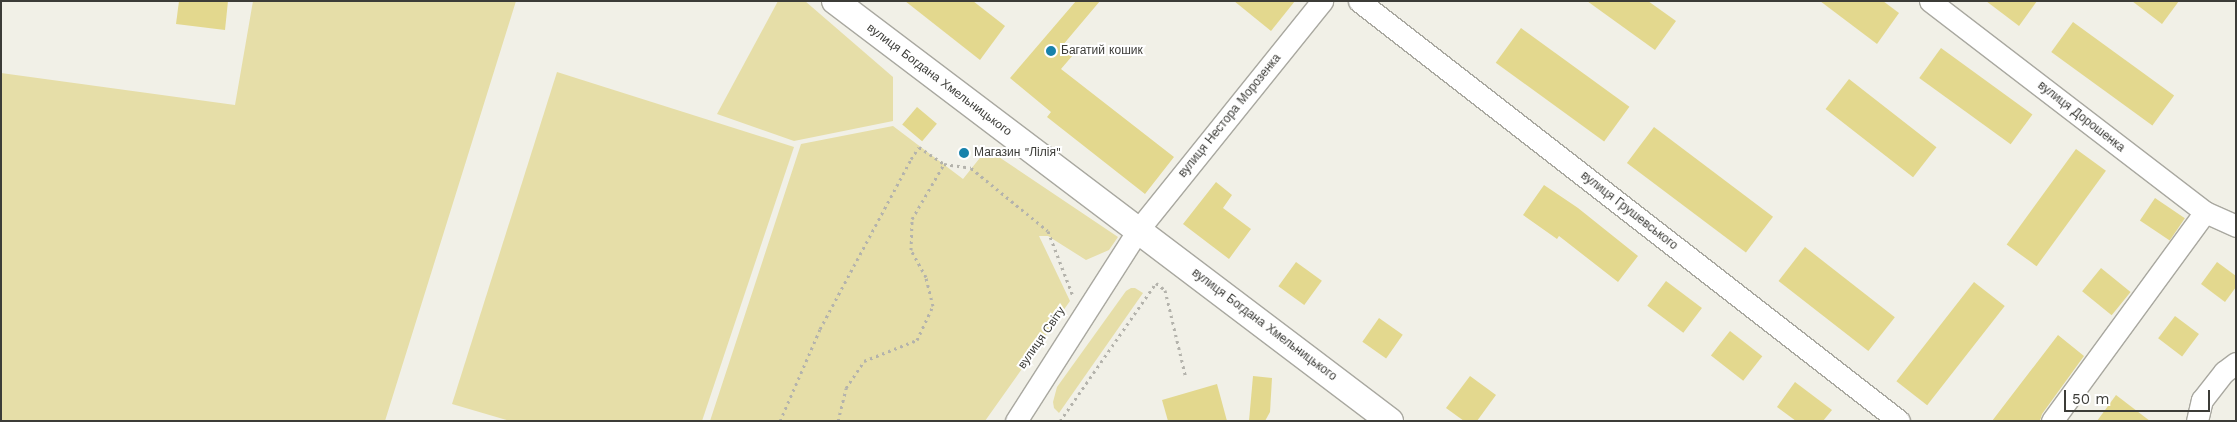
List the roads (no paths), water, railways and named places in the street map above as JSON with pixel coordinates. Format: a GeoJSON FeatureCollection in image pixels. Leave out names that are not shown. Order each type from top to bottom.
{"type":"FeatureCollection","features":[{"type":"Feature","properties":{"kind":"street","name":"вулиця Богдана Хмельницького"},"geometry":{"type":"LineString","coordinates":[[835,1],[1390,421]]}},
{"type":"Feature","properties":{"kind":"street","name":"вулиця Нестора Морозенка"},"geometry":{"type":"LineString","coordinates":[[1138,230],[1322,1]]}},
{"type":"Feature","properties":{"kind":"street","name":"вулиця Грушевського"},"geometry":{"type":"LineString","coordinates":[[1359,1],[1899,421]]}},
{"type":"Feature","properties":{"kind":"street","name":"вулиця Дорошенка"},"geometry":{"type":"LineString","coordinates":[[1930,1],[2205,212],[2236,226]]}},
{"type":"Feature","properties":{"kind":"street"},"geometry":{"type":"LineString","coordinates":[[2052,421],[2205,212]]}},
{"type":"Feature","properties":{"kind":"street"},"geometry":{"type":"LineString","coordinates":[[1016,421],[1138,230]]}},
{"type":"Feature","properties":{"kind":"street"},"geometry":{"type":"LineString","coordinates":[[2197,421],[2202,400],[2224,372],[2236,363]]}},
{"type":"Feature","properties":{"kind":"place","name":"Багатий кошик"},"geometry":{"type":"Point","coordinates":[1051,51]}},
{"type":"Feature","properties":{"kind":"place","name":"Магазин \"Лілія\""},"geometry":{"type":"Point","coordinates":[964,153]}}]}
